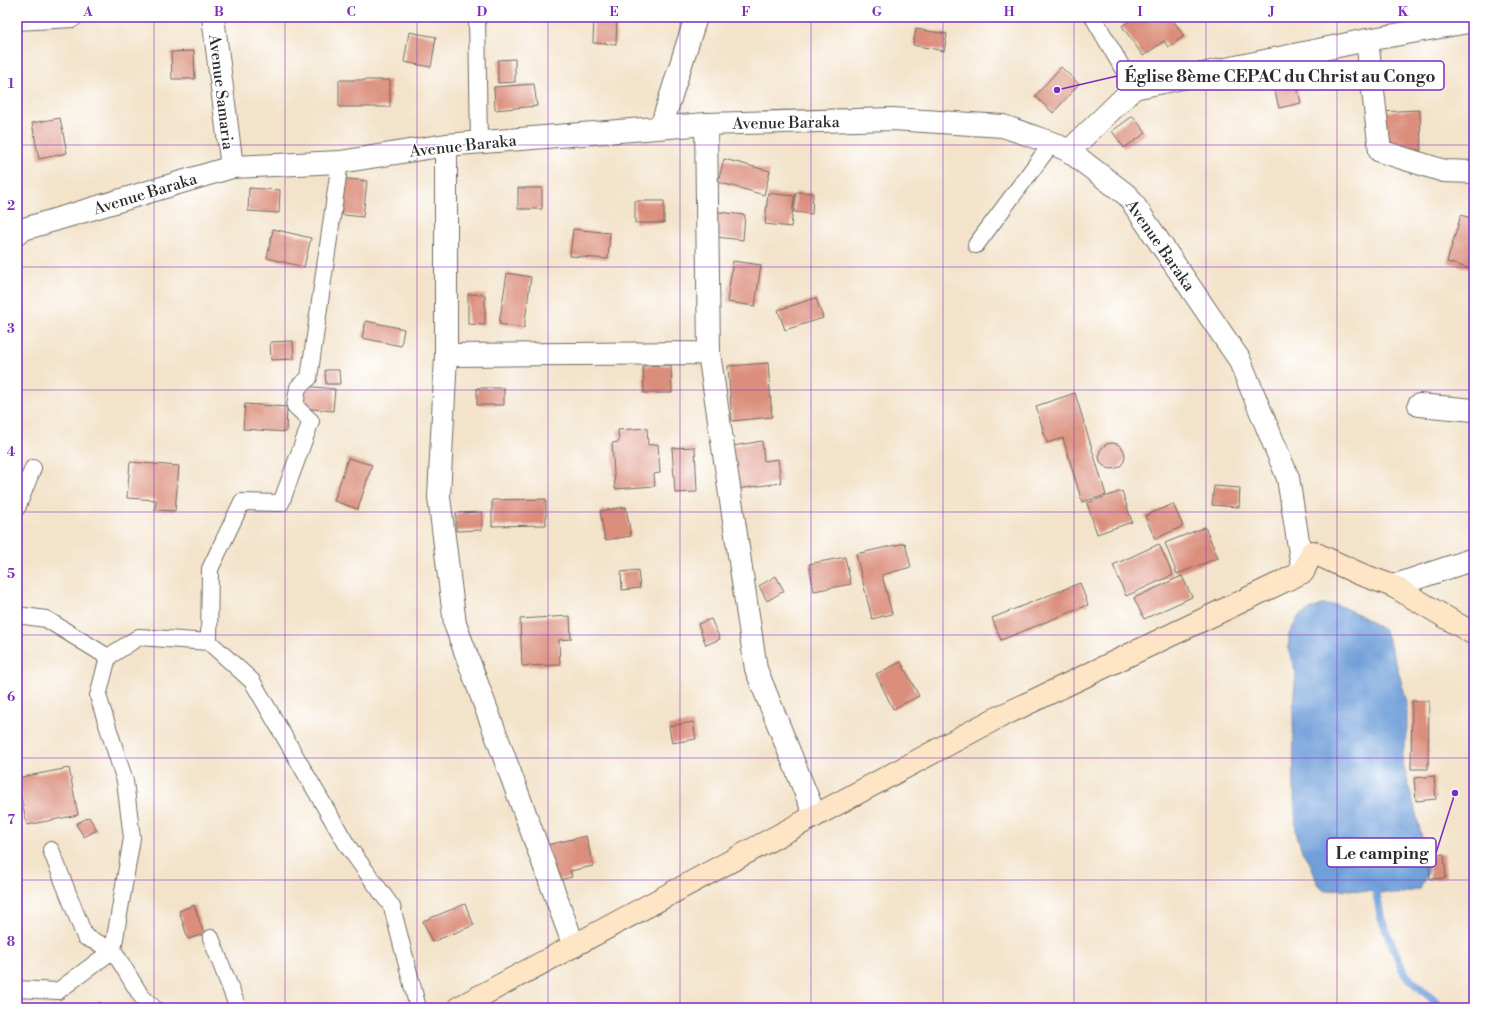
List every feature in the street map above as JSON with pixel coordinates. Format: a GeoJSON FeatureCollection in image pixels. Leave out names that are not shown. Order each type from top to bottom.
{"type":"FeatureCollection","features":[{"type":"Feature","properties":{"kind":"street","name":"Avenue Samaria"},"geometry":{"type":"LineString","coordinates":[[212,17],[232,167]]}},
{"type":"Feature","properties":{"kind":"street"},"geometry":{"type":"LineString","coordinates":[[661,127],[696,17]]}},
{"type":"Feature","properties":{"kind":"street"},"geometry":{"type":"LineString","coordinates":[[1060,147],[1134,88],[1367,40],[1474,21]]}},
{"type":"Feature","properties":{"kind":"street"},"geometry":{"type":"LineString","coordinates":[[1367,40],[1380,151],[1444,171],[1474,172]]}},
{"type":"Feature","properties":{"kind":"street","name":"Avenue Baraka"},"geometry":{"type":"LineString","coordinates":[[19,227],[232,167],[340,162],[446,145],[706,124],[892,119],[1003,126],[1060,147],[1128,196],[1239,359],[1288,478],[1303,572]]}},
{"type":"Feature","properties":{"kind":"street"},"geometry":{"type":"LineString","coordinates":[[706,124],[708,353],[756,669],[815,816]]}},
{"type":"Feature","properties":{"kind":"street"},"geometry":{"type":"LineString","coordinates":[[446,145],[446,355],[439,497],[455,624],[574,946]]}},
{"type":"Feature","properties":{"kind":"street"},"geometry":{"type":"LineString","coordinates":[[446,355],[708,353]]}},
{"type":"Feature","properties":{"kind":"street"},"geometry":{"type":"LineString","coordinates":[[1419,405],[1474,410]]}},
{"type":"Feature","properties":{"kind":"street"},"geometry":{"type":"LineString","coordinates":[[458,1008],[993,720],[1303,572],[1312,552],[1360,574],[1393,586],[1474,634]]}},
{"type":"Feature","properties":{"kind":"street"},"geometry":{"type":"LineString","coordinates":[[1393,586],[1474,560]]}},
{"type":"Feature","properties":{"kind":"lane"},"geometry":{"type":"LineString","coordinates":[[17,22],[72,19],[75,17]]}},
{"type":"Feature","properties":{"kind":"lane"},"geometry":{"type":"LineString","coordinates":[[477,17],[479,143]]}},
{"type":"Feature","properties":{"kind":"lane"},"geometry":{"type":"LineString","coordinates":[[1093,17],[1134,88]]}},
{"type":"Feature","properties":{"kind":"lane"},"geometry":{"type":"LineString","coordinates":[[976,245],[1060,147]]}},
{"type":"Feature","properties":{"kind":"lane"},"geometry":{"type":"LineString","coordinates":[[209,642],[210,569],[242,502],[281,503],[311,421],[295,406],[298,387],[309,378],[340,162]]}},
{"type":"Feature","properties":{"kind":"lane"},"geometry":{"type":"LineString","coordinates":[[17,508],[33,468]]}},
{"type":"Feature","properties":{"kind":"lane"},"geometry":{"type":"LineString","coordinates":[[17,615],[46,619],[108,657]]}},
{"type":"Feature","properties":{"kind":"lane"},"geometry":{"type":"LineString","coordinates":[[17,989],[58,991],[113,950],[132,838],[125,781],[98,696],[108,657],[139,638],[209,642],[252,681],[347,845],[392,907],[418,1008]]}},
{"type":"Feature","properties":{"kind":"lane"},"geometry":{"type":"LineString","coordinates":[[51,850],[85,937],[113,950],[142,996],[154,1008]]}},
{"type":"Feature","properties":{"kind":"lane"},"geometry":{"type":"LineString","coordinates":[[211,938],[238,1008]]}},
{"type":"Feature","properties":{"kind":"water"},"geometry":{"type":"Polygon","coordinates":[[[1322,605],[1338,605],[1360,615],[1385,631],[1407,702],[1407,731],[1402,759],[1428,861],[1427,873],[1420,889],[1398,894],[1339,889],[1324,891],[1317,882],[1311,865],[1302,851],[1296,832],[1293,706],[1296,673],[1289,652],[1289,634],[1299,616],[1322,605]]]}},
{"type":"Feature","properties":{"kind":"building"},"geometry":{"type":"Polygon","coordinates":[[[331,17],[348,17],[348,19],[331,20],[331,17]]]}},
{"type":"Feature","properties":{"kind":"building"},"geometry":{"type":"Polygon","coordinates":[[[594,17],[617,17],[616,44],[593,43],[594,17]]]}},
{"type":"Feature","properties":{"kind":"building"},"geometry":{"type":"Polygon","coordinates":[[[1135,17],[1171,17],[1184,36],[1168,47],[1164,41],[1143,56],[1122,26],[1135,17]]]}},
{"type":"Feature","properties":{"kind":"building"},"geometry":{"type":"Polygon","coordinates":[[[916,29],[947,34],[944,51],[913,45],[916,29]]]}},
{"type":"Feature","properties":{"kind":"building"},"geometry":{"type":"Polygon","coordinates":[[[409,32],[436,37],[431,67],[404,62],[409,32]]]}},
{"type":"Feature","properties":{"kind":"building"},"geometry":{"type":"Polygon","coordinates":[[[194,51],[195,79],[172,79],[171,52],[194,51]]]}},
{"type":"Feature","properties":{"kind":"building"},"geometry":{"type":"Polygon","coordinates":[[[515,59],[515,82],[498,83],[498,60],[515,59]]]}},
{"type":"Feature","properties":{"kind":"building"},"geometry":{"type":"Polygon","coordinates":[[[1061,67],[1079,84],[1053,113],[1035,96],[1061,67]]]}},
{"type":"Feature","properties":{"kind":"building"},"geometry":{"type":"Polygon","coordinates":[[[1293,70],[1301,103],[1279,108],[1271,76],[1293,70]]]}},
{"type":"Feature","properties":{"kind":"building"},"geometry":{"type":"Polygon","coordinates":[[[339,80],[390,80],[390,107],[339,107],[339,80]]]}},
{"type":"Feature","properties":{"kind":"building"},"geometry":{"type":"Polygon","coordinates":[[[534,84],[537,106],[495,110],[494,87],[534,84]]]}},
{"type":"Feature","properties":{"kind":"building"},"geometry":{"type":"Polygon","coordinates":[[[1420,110],[1421,150],[1379,151],[1378,112],[1420,110]]]}},
{"type":"Feature","properties":{"kind":"building"},"geometry":{"type":"Polygon","coordinates":[[[1133,116],[1146,133],[1124,148],[1112,131],[1133,116]]]}},
{"type":"Feature","properties":{"kind":"building"},"geometry":{"type":"Polygon","coordinates":[[[60,118],[67,153],[39,159],[32,123],[60,118]]]}},
{"type":"Feature","properties":{"kind":"building"},"geometry":{"type":"Polygon","coordinates":[[[724,159],[770,171],[764,195],[718,182],[724,159]]]}},
{"type":"Feature","properties":{"kind":"building"},"geometry":{"type":"Polygon","coordinates":[[[339,178],[367,181],[363,217],[335,214],[339,178]]]}},
{"type":"Feature","properties":{"kind":"building"},"geometry":{"type":"Polygon","coordinates":[[[249,188],[280,190],[279,213],[248,211],[249,188]]]}},
{"type":"Feature","properties":{"kind":"building"},"geometry":{"type":"Polygon","coordinates":[[[518,188],[542,188],[542,209],[518,209],[518,188]]]}},
{"type":"Feature","properties":{"kind":"building"},"geometry":{"type":"Polygon","coordinates":[[[796,192],[813,193],[812,214],[794,212],[796,192]]]}},
{"type":"Feature","properties":{"kind":"building"},"geometry":{"type":"Polygon","coordinates":[[[768,193],[794,196],[791,227],[765,224],[768,193]]]}},
{"type":"Feature","properties":{"kind":"building"},"geometry":{"type":"Polygon","coordinates":[[[635,201],[664,201],[664,223],[635,223],[635,201]]]}},
{"type":"Feature","properties":{"kind":"building"},"geometry":{"type":"Polygon","coordinates":[[[709,211],[745,215],[743,240],[706,236],[709,211]]]}},
{"type":"Feature","properties":{"kind":"building"},"geometry":{"type":"Polygon","coordinates":[[[1461,215],[1474,219],[1474,270],[1447,262],[1461,215]]]}},
{"type":"Feature","properties":{"kind":"building"},"geometry":{"type":"Polygon","coordinates":[[[273,229],[311,238],[304,267],[267,258],[273,229]]]}},
{"type":"Feature","properties":{"kind":"building"},"geometry":{"type":"Polygon","coordinates":[[[573,229],[610,233],[608,259],[570,256],[573,229]]]}},
{"type":"Feature","properties":{"kind":"building"},"geometry":{"type":"Polygon","coordinates":[[[733,261],[761,265],[755,306],[727,302],[733,261]]]}},
{"type":"Feature","properties":{"kind":"building"},"geometry":{"type":"Polygon","coordinates":[[[507,273],[531,277],[524,328],[499,324],[507,273]]]}},
{"type":"Feature","properties":{"kind":"building"},"geometry":{"type":"Polygon","coordinates":[[[468,294],[485,295],[485,325],[468,324],[468,294]]]}},
{"type":"Feature","properties":{"kind":"building"},"geometry":{"type":"Polygon","coordinates":[[[816,298],[823,318],[785,330],[778,310],[816,298]]]}},
{"type":"Feature","properties":{"kind":"building"},"geometry":{"type":"Polygon","coordinates":[[[366,321],[404,329],[401,346],[362,338],[366,321]]]}},
{"type":"Feature","properties":{"kind":"building"},"geometry":{"type":"Polygon","coordinates":[[[293,341],[294,359],[271,360],[270,342],[293,341]]]}},
{"type":"Feature","properties":{"kind":"building"},"geometry":{"type":"Polygon","coordinates":[[[768,363],[772,417],[732,421],[728,366],[768,363]]]}},
{"type":"Feature","properties":{"kind":"building"},"geometry":{"type":"Polygon","coordinates":[[[671,365],[672,393],[644,393],[643,366],[671,365]]]}},
{"type":"Feature","properties":{"kind":"building"},"geometry":{"type":"Polygon","coordinates":[[[325,370],[339,370],[340,384],[326,384],[325,370]]]}},
{"type":"Feature","properties":{"kind":"building"},"geometry":{"type":"Polygon","coordinates":[[[294,385],[335,389],[333,411],[292,407],[294,385]]]}},
{"type":"Feature","properties":{"kind":"building"},"geometry":{"type":"Polygon","coordinates":[[[477,388],[504,388],[504,405],[477,405],[477,388]]]}},
{"type":"Feature","properties":{"kind":"building"},"geometry":{"type":"Polygon","coordinates":[[[1075,393],[1106,495],[1082,502],[1063,438],[1047,443],[1036,406],[1075,393]]]}},
{"type":"Feature","properties":{"kind":"building"},"geometry":{"type":"Polygon","coordinates":[[[245,404],[287,407],[286,432],[243,429],[245,404]]]}},
{"type":"Feature","properties":{"kind":"building"},"geometry":{"type":"Polygon","coordinates":[[[647,428],[648,445],[658,444],[660,473],[654,474],[655,486],[615,489],[612,443],[619,442],[618,430],[647,428]]]}},
{"type":"Feature","properties":{"kind":"building"},"geometry":{"type":"Polygon","coordinates":[[[762,441],[764,461],[778,459],[781,483],[730,490],[733,446],[762,441]]]}},
{"type":"Feature","properties":{"kind":"building"},"geometry":{"type":"Polygon","coordinates":[[[1112,443],[1121,447],[1125,456],[1121,465],[1112,469],[1103,465],[1099,456],[1103,447],[1112,443]]]}},
{"type":"Feature","properties":{"kind":"building"},"geometry":{"type":"Polygon","coordinates":[[[695,447],[697,492],[675,493],[672,448],[695,447]]]}},
{"type":"Feature","properties":{"kind":"building"},"geometry":{"type":"Polygon","coordinates":[[[348,458],[372,465],[358,509],[334,501],[348,458]]]}},
{"type":"Feature","properties":{"kind":"building"},"geometry":{"type":"Polygon","coordinates":[[[130,462],[179,466],[175,511],[155,510],[156,500],[127,498],[130,462]]]}},
{"type":"Feature","properties":{"kind":"building"},"geometry":{"type":"Polygon","coordinates":[[[1214,486],[1240,488],[1239,507],[1212,505],[1214,486]]]}},
{"type":"Feature","properties":{"kind":"building"},"geometry":{"type":"Polygon","coordinates":[[[1122,491],[1132,522],[1097,534],[1087,503],[1122,491]]]}},
{"type":"Feature","properties":{"kind":"building"},"geometry":{"type":"Polygon","coordinates":[[[546,499],[546,525],[492,526],[492,500],[546,499]]]}},
{"type":"Feature","properties":{"kind":"building"},"geometry":{"type":"Polygon","coordinates":[[[1173,504],[1183,526],[1155,539],[1145,516],[1173,504]]]}},
{"type":"Feature","properties":{"kind":"building"},"geometry":{"type":"Polygon","coordinates":[[[626,507],[631,536],[605,540],[600,511],[626,507]]]}},
{"type":"Feature","properties":{"kind":"building"},"geometry":{"type":"Polygon","coordinates":[[[482,512],[482,530],[456,531],[456,513],[482,512]]]}},
{"type":"Feature","properties":{"kind":"building"},"geometry":{"type":"Polygon","coordinates":[[[1205,527],[1218,558],[1177,574],[1165,543],[1205,527]]]}},
{"type":"Feature","properties":{"kind":"building"},"geometry":{"type":"Polygon","coordinates":[[[905,543],[911,567],[882,575],[892,614],[872,619],[856,554],[905,543]]]}},
{"type":"Feature","properties":{"kind":"building"},"geometry":{"type":"Polygon","coordinates":[[[1159,544],[1173,575],[1126,596],[1113,565],[1159,544]]]}},
{"type":"Feature","properties":{"kind":"building"},"geometry":{"type":"Polygon","coordinates":[[[845,557],[851,584],[814,591],[809,564],[845,557]]]}},
{"type":"Feature","properties":{"kind":"building"},"geometry":{"type":"Polygon","coordinates":[[[638,570],[640,588],[622,590],[621,572],[638,570]]]}},
{"type":"Feature","properties":{"kind":"building"},"geometry":{"type":"Polygon","coordinates":[[[776,576],[784,591],[767,601],[759,586],[776,576]]]}},
{"type":"Feature","properties":{"kind":"building"},"geometry":{"type":"Polygon","coordinates":[[[1182,576],[1192,597],[1144,619],[1134,598],[1182,576]]]}},
{"type":"Feature","properties":{"kind":"building"},"geometry":{"type":"Polygon","coordinates":[[[1080,583],[1088,605],[1001,640],[992,618],[1080,583]]]}},
{"type":"Feature","properties":{"kind":"building"},"geometry":{"type":"Polygon","coordinates":[[[570,616],[571,639],[559,640],[560,665],[522,666],[520,619],[570,616]]]}},
{"type":"Feature","properties":{"kind":"building"},"geometry":{"type":"Polygon","coordinates":[[[711,619],[720,639],[706,645],[698,624],[711,619]]]}},
{"type":"Feature","properties":{"kind":"building"},"geometry":{"type":"Polygon","coordinates":[[[901,662],[919,696],[893,709],[876,674],[901,662]]]}},
{"type":"Feature","properties":{"kind":"building"},"geometry":{"type":"Polygon","coordinates":[[[1412,701],[1429,701],[1428,769],[1411,769],[1412,701]]]}},
{"type":"Feature","properties":{"kind":"building"},"geometry":{"type":"Polygon","coordinates":[[[693,722],[696,739],[672,743],[669,726],[693,722]]]}},
{"type":"Feature","properties":{"kind":"building"},"geometry":{"type":"Polygon","coordinates":[[[69,768],[78,815],[27,825],[17,778],[69,768]]]}},
{"type":"Feature","properties":{"kind":"building"},"geometry":{"type":"Polygon","coordinates":[[[1434,776],[1436,799],[1416,801],[1414,778],[1434,776]]]}},
{"type":"Feature","properties":{"kind":"building"},"geometry":{"type":"Polygon","coordinates":[[[17,812],[19,812],[19,828],[17,828],[17,812]]]}},
{"type":"Feature","properties":{"kind":"building"},"geometry":{"type":"Polygon","coordinates":[[[89,817],[97,830],[84,837],[76,824],[89,817]]]}},
{"type":"Feature","properties":{"kind":"building"},"geometry":{"type":"Polygon","coordinates":[[[586,836],[593,866],[570,871],[572,877],[555,881],[547,845],[586,836]]]}},
{"type":"Feature","properties":{"kind":"building"},"geometry":{"type":"Polygon","coordinates":[[[1444,854],[1446,878],[1430,879],[1428,855],[1444,854]]]}},
{"type":"Feature","properties":{"kind":"building"},"geometry":{"type":"Polygon","coordinates":[[[465,904],[474,925],[432,942],[423,921],[465,904]]]}},
{"type":"Feature","properties":{"kind":"building"},"geometry":{"type":"Polygon","coordinates":[[[194,905],[204,934],[188,939],[179,911],[194,905]]]}},
{"type":"Feature","properties":{"kind":"building"},"geometry":{"type":"Polygon","coordinates":[[[99,1002],[108,1008],[96,1008],[99,1002]]]}},
{"type":"Feature","properties":{"kind":"waterway"},"geometry":{"type":"LineString","coordinates":[[1376,891],[1381,918],[1404,973],[1442,1008]]}},
{"type":"Feature","properties":{"kind":"place","name":"Église 8ème CEPAC du Christ au Congo"},"geometry":{"type":"Point","coordinates":[1057,90]}},
{"type":"Feature","properties":{"kind":"place","name":"Le camping"},"geometry":{"type":"Point","coordinates":[1455,793]}}]}
